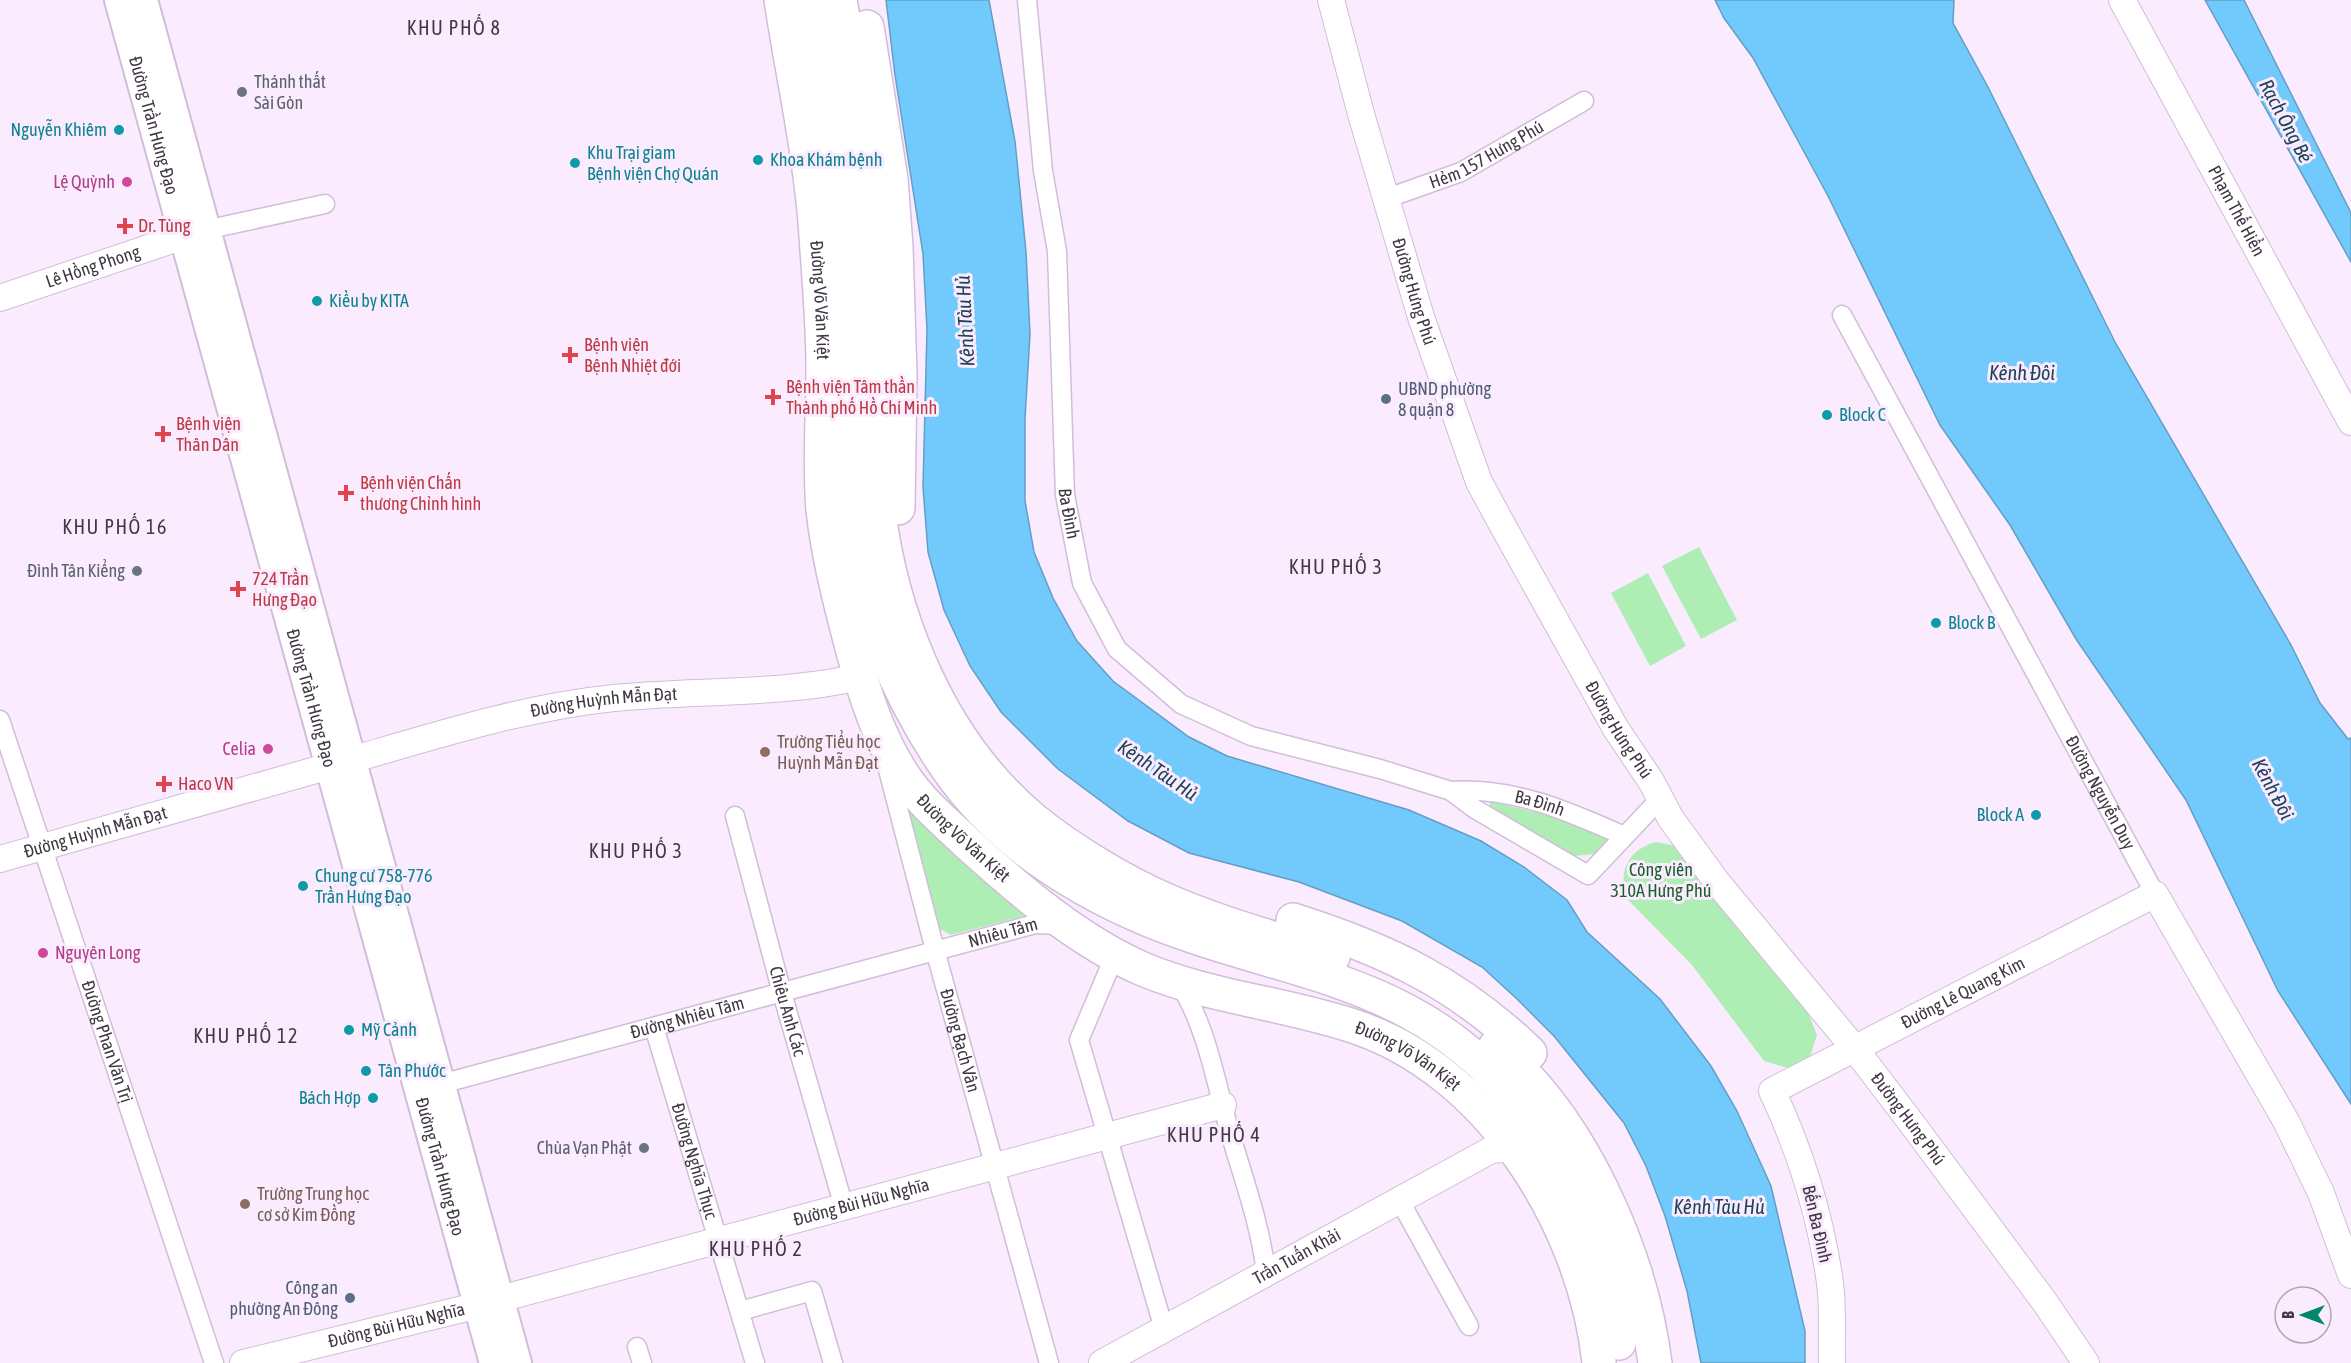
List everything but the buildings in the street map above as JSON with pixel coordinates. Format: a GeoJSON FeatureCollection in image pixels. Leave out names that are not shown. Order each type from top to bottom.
{"type":"FeatureCollection","features":[{"type":"Feature","properties":{"kind":"highway","name":"Đường Võ Văn Kiệt"},"geometry":{"type":"LineString","coordinates":[[781,0],[814,202],[822,345],[820,438],[824,513],[835,582],[860,677],[874,717],[905,778],[931,810],[993,868],[1072,927],[1115,955],[1194,993],[1335,1021],[1385,1038],[1433,1069],[1463,1093],[1540,1188],[1564,1233],[1591,1315],[1599,1363]]}},
{"type":"Feature","properties":{"kind":"highway","name":"Đường Võ Văn Kiệt"},"geometry":{"type":"LineString","coordinates":[[808,0],[841,204],[848,320],[847,479],[850,521],[857,566],[936,696],[977,758],[1034,819],[1079,851],[1167,901],[1355,965],[1411,989],[1464,1022],[1502,1053],[1560,1121],[1583,1156],[1624,1237],[1639,1283],[1655,1363]]}},
{"type":"Feature","properties":{"kind":"highway","name":"Đường Võ Văn Kiệt"},"geometry":{"type":"LineString","coordinates":[[840,0],[873,250],[876,323],[875,471],[879,514],[895,592],[944,764],[961,787],[997,826],[1057,871],[1118,908],[1187,935],[1352,987],[1404,1009],[1455,1042],[1492,1074],[1533,1122],[1561,1166],[1588,1223],[1610,1295],[1622,1363]]}},
{"type":"Feature","properties":{"kind":"highway","name":"Đường Võ Văn Kiệt"},"geometry":{"type":"LineString","coordinates":[[862,0],[891,179],[896,247],[900,376],[897,505],[911,574],[915,659],[954,689],[1001,756],[1073,823],[1132,860],[1180,882],[1354,940],[1414,966],[1488,1016],[1529,1052],[1558,1085],[1588,1128],[1638,1224],[1657,1274],[1672,1363]]}},
{"type":"Feature","properties":{"kind":"highway"},"geometry":{"type":"LineString","coordinates":[[860,677],[915,659]]}},
{"type":"Feature","properties":{"kind":"main road","name":"Đường Trần Hưng Đạo"},"geometry":{"type":"LineString","coordinates":[[119,0],[195,233],[490,1302],[517,1363]]}},
{"type":"Feature","properties":{"kind":"main road","name":"Đường Trần Hưng Đạo"},"geometry":{"type":"LineString","coordinates":[[143,0],[195,233]]}},
{"type":"Feature","properties":{"kind":"main road","name":"Đường Trần Hưng Đạo"},"geometry":{"type":"LineString","coordinates":[[490,1302],[494,1363]]}},
{"type":"Feature","properties":{"kind":"street","name":"Ba Đình"},"geometry":{"type":"LineString","coordinates":[[1027,0],[1043,171],[1057,251],[1065,495],[1082,583],[1117,649],[1181,704],[1251,736],[1380,769],[1451,791],[1475,809],[1588,875],[1624,836],[1537,800],[1505,792],[1476,789],[1451,791]]}},
{"type":"Feature","properties":{"kind":"street","name":"Đường Hưng Phú"},"geometry":{"type":"LineString","coordinates":[[1331,0],[1385,199],[1421,317],[1479,482],[1564,637],[1617,729],[1651,781],[1659,800],[1716,882],[1855,1049],[1964,1191],[2086,1363]]}},
{"type":"Feature","properties":{"kind":"street","name":"Phạm Thế Hiển"},"geometry":{"type":"LineString","coordinates":[[2122,0],[2351,423]]}},
{"type":"Feature","properties":{"kind":"street","name":"Hẻm 157 Hưng Phú"},"geometry":{"type":"LineString","coordinates":[[1385,199],[1461,172],[1584,101]]}},
{"type":"Feature","properties":{"kind":"street"},"geometry":{"type":"LineString","coordinates":[[195,233],[325,204]]}},
{"type":"Feature","properties":{"kind":"street","name":"Lê Hồng Phong"},"geometry":{"type":"LineString","coordinates":[[0,298],[195,233]]}},
{"type":"Feature","properties":{"kind":"street","name":"Đường Nguyễn Duy"},"geometry":{"type":"LineString","coordinates":[[1842,315],[2155,894],[2292,1131],[2321,1193],[2351,1275]]}},
{"type":"Feature","properties":{"kind":"street","name":"Đường Huỳnh Mẫn Đạt"},"geometry":{"type":"LineString","coordinates":[[0,859],[541,708],[614,698],[823,684],[860,677]]}},
{"type":"Feature","properties":{"kind":"street","name":"Đường Bạch Vân"},"geometry":{"type":"LineString","coordinates":[[874,717],[935,950],[1050,1363]]}},
{"type":"Feature","properties":{"kind":"street","name":"Đường Phan Văn Trị"},"geometry":{"type":"LineString","coordinates":[[0,720],[44,846],[214,1363]]}},
{"type":"Feature","properties":{"kind":"street"},"geometry":{"type":"LineString","coordinates":[[1624,836],[1659,800]]}},
{"type":"Feature","properties":{"kind":"street","name":"Chiêu Anh Các"},"geometry":{"type":"LineString","coordinates":[[735,816],[782,993],[844,1207]]}},
{"type":"Feature","properties":{"kind":"street","name":"Đường Lê Quang Kim"},"geometry":{"type":"LineString","coordinates":[[1772,1091],[2155,894]]}},
{"type":"Feature","properties":{"kind":"street","name":"Nhiêu Tâm"},"geometry":{"type":"LineString","coordinates":[[935,950],[1035,924],[1052,923],[1072,927]]}},
{"type":"Feature","properties":{"kind":"street","name":"Đường Nhiêu Tâm"},"geometry":{"type":"LineString","coordinates":[[430,1086],[935,950]]}},
{"type":"Feature","properties":{"kind":"street"},"geometry":{"type":"LineString","coordinates":[[1115,955],[1079,1040],[1164,1329]]}},
{"type":"Feature","properties":{"kind":"street"},"geometry":{"type":"LineString","coordinates":[[1194,993],[1222,1105],[1252,1204],[1266,1273]]}},
{"type":"Feature","properties":{"kind":"street","name":"Đường Nghĩa Thục"},"geometry":{"type":"LineString","coordinates":[[654,1027],[755,1363]]}},
{"type":"Feature","properties":{"kind":"street","name":"Bến Ba Đình"},"geometry":{"type":"LineString","coordinates":[[1772,1091],[1789,1126],[1813,1197],[1830,1278],[1832,1363]]}},
{"type":"Feature","properties":{"kind":"street","name":"Đường Bùi Hữu Nghĩa"},"geometry":{"type":"LineString","coordinates":[[243,1363],[490,1302],[1222,1105]]}},
{"type":"Feature","properties":{"kind":"street","name":"Trần Tuấn Khải"},"geometry":{"type":"LineString","coordinates":[[1102,1363],[1502,1143]]}},
{"type":"Feature","properties":{"kind":"street"},"geometry":{"type":"LineString","coordinates":[[1400,1201],[1469,1326]]}},
{"type":"Feature","properties":{"kind":"street"},"geometry":{"type":"LineString","coordinates":[[740,1311],[812,1291],[833,1363]]}},
{"type":"Feature","properties":{"kind":"green space"},"geometry":{"type":"Polygon","coordinates":[[[1699,547],[1737,620],[1701,639],[1662,566],[1699,547]]]}},
{"type":"Feature","properties":{"kind":"green space"},"geometry":{"type":"Polygon","coordinates":[[[1648,573],[1686,646],[1650,666],[1611,593],[1648,573]]]}},
{"type":"Feature","properties":{"kind":"green space"},"geometry":{"type":"Polygon","coordinates":[[[901,786],[1039,912],[951,935],[936,927],[901,786]]]}},
{"type":"Feature","properties":{"kind":"green space"},"geometry":{"type":"Polygon","coordinates":[[[1490,801],[1563,819],[1607,836],[1610,843],[1596,854],[1574,856],[1490,807],[1490,801]]]}},
{"type":"Feature","properties":{"kind":"green space","name":"Công viên 310A Hưng Phú"},"geometry":{"type":"Polygon","coordinates":[[[1656,842],[1676,846],[1807,1010],[1817,1035],[1810,1057],[1801,1066],[1788,1068],[1764,1061],[1692,965],[1628,900],[1624,881],[1627,864],[1638,851],[1656,842]]]}},
{"type":"Feature","properties":{"kind":"water","name":"Kênh Tàu Hủ"},"geometry":{"type":"Polygon","coordinates":[[[886,0],[989,0],[1015,141],[1026,252],[1030,334],[1025,419],[1025,501],[1034,552],[1053,598],[1077,641],[1113,681],[1189,737],[1227,756],[1409,810],[1481,841],[1524,867],[1567,900],[1587,932],[1660,999],[1711,1066],[1737,1111],[1771,1186],[1805,1331],[1805,1363],[1701,1363],[1687,1291],[1665,1216],[1646,1166],[1624,1123],[1554,1036],[1482,967],[1402,921],[1299,882],[1189,853],[1128,821],[1058,769],[1001,712],[970,666],[944,610],[928,552],[923,487],[927,329],[923,254],[895,75],[886,0]]]}},
{"type":"Feature","properties":{"kind":"water","name":"Kênh Đôi"},"geometry":{"type":"Polygon","coordinates":[[[1715,0],[1954,0],[1953,23],[1988,87],[2116,344],[2291,645],[2320,703],[2348,739],[2351,738],[2351,1104],[2278,991],[2186,800],[2076,639],[2010,525],[1940,425],[1828,196],[1753,58],[1724,18],[1715,0]]]}},
{"type":"Feature","properties":{"kind":"water","name":"Rạch Ông Bé"},"geometry":{"type":"Polygon","coordinates":[[[2205,0],[2244,0],[2351,213],[2351,262],[2205,0]]]}},
{"type":"Feature","properties":{"kind":"place","name":"Thánh thất Sài Gòn"},"geometry":{"type":"Point","coordinates":[242,92]}},
{"type":"Feature","properties":{"kind":"place","name":"Nguyễn Khiêm"},"geometry":{"type":"Point","coordinates":[119,130]}},
{"type":"Feature","properties":{"kind":"place","name":"Khoa Khám bệnh"},"geometry":{"type":"Point","coordinates":[758,160]}},
{"type":"Feature","properties":{"kind":"place","name":"Khu Trại giam Bệnh viện Chợ Quán"},"geometry":{"type":"Point","coordinates":[575,163]}},
{"type":"Feature","properties":{"kind":"place","name":"Lệ Quỳnh"},"geometry":{"type":"Point","coordinates":[127,182]}},
{"type":"Feature","properties":{"kind":"place","name":"Dr. Tùng"},"geometry":{"type":"Point","coordinates":[125,226]}},
{"type":"Feature","properties":{"kind":"place","name":"Kiều by KITA"},"geometry":{"type":"Point","coordinates":[317,301]}},
{"type":"Feature","properties":{"kind":"place","name":"Bệnh viện Bệnh Nhiệt đới"},"geometry":{"type":"Point","coordinates":[570,355]}},
{"type":"Feature","properties":{"kind":"place","name":"Bệnh viện Tâm thần Thành phố Hồ Chí Minh"},"geometry":{"type":"Point","coordinates":[773,397]}},
{"type":"Feature","properties":{"kind":"place","name":"UBND phường 8 quận 8"},"geometry":{"type":"Point","coordinates":[1386,399]}},
{"type":"Feature","properties":{"kind":"place","name":"Block C"},"geometry":{"type":"Point","coordinates":[1827,415]}},
{"type":"Feature","properties":{"kind":"place","name":"Bệnh viện Thân Dân"},"geometry":{"type":"Point","coordinates":[163,434]}},
{"type":"Feature","properties":{"kind":"place","name":"Bệnh viện Chấn thương Chỉnh hình"},"geometry":{"type":"Point","coordinates":[346,493]}},
{"type":"Feature","properties":{"kind":"place","name":"Đình Tân Kiểng"},"geometry":{"type":"Point","coordinates":[137,571]}},
{"type":"Feature","properties":{"kind":"place","name":"724 Trần Hưng Đạo"},"geometry":{"type":"Point","coordinates":[238,589]}},
{"type":"Feature","properties":{"kind":"place","name":"Block B"},"geometry":{"type":"Point","coordinates":[1936,623]}},
{"type":"Feature","properties":{"kind":"place","name":"Celia"},"geometry":{"type":"Point","coordinates":[268,749]}},
{"type":"Feature","properties":{"kind":"place","name":"Trường Tiểu học Huỳnh Mẫn Đạt"},"geometry":{"type":"Point","coordinates":[765,752]}},
{"type":"Feature","properties":{"kind":"place","name":"Haco VN"},"geometry":{"type":"Point","coordinates":[164,784]}},
{"type":"Feature","properties":{"kind":"place","name":"Block A"},"geometry":{"type":"Point","coordinates":[2036,815]}},
{"type":"Feature","properties":{"kind":"place","name":"Chung cư 758-776 Trần Hưng Đạo"},"geometry":{"type":"Point","coordinates":[303,886]}},
{"type":"Feature","properties":{"kind":"place","name":"Nguyên Long"},"geometry":{"type":"Point","coordinates":[43,953]}},
{"type":"Feature","properties":{"kind":"place","name":"Mỹ Cảnh"},"geometry":{"type":"Point","coordinates":[349,1030]}},
{"type":"Feature","properties":{"kind":"place","name":"Tân Phước"},"geometry":{"type":"Point","coordinates":[366,1071]}},
{"type":"Feature","properties":{"kind":"place","name":"Bách Hợp"},"geometry":{"type":"Point","coordinates":[373,1098]}},
{"type":"Feature","properties":{"kind":"place","name":"Chùa Vạn Phật"},"geometry":{"type":"Point","coordinates":[644,1148]}},
{"type":"Feature","properties":{"kind":"place","name":"Trường Trung học cơ sở Kim Đồng"},"geometry":{"type":"Point","coordinates":[245,1204]}},
{"type":"Feature","properties":{"kind":"place","name":"Công an phường An Đông"},"geometry":{"type":"Point","coordinates":[350,1298]}},
{"type":"Feature","properties":{"kind":"district","name":"KHU PHỐ 8"},"geometry":{"type":"Point","coordinates":[454,28]}},
{"type":"Feature","properties":{"kind":"district","name":"KHU PHỐ 16"},"geometry":{"type":"Point","coordinates":[115,527]}},
{"type":"Feature","properties":{"kind":"district","name":"KHU PHỐ 3"},"geometry":{"type":"Point","coordinates":[1336,567]}},
{"type":"Feature","properties":{"kind":"district","name":"KHU PHỐ 3"},"geometry":{"type":"Point","coordinates":[636,851]}},
{"type":"Feature","properties":{"kind":"district","name":"KHU PHỐ 12"},"geometry":{"type":"Point","coordinates":[246,1036]}},
{"type":"Feature","properties":{"kind":"district","name":"KHU PHỐ 4"},"geometry":{"type":"Point","coordinates":[1214,1135]}},
{"type":"Feature","properties":{"kind":"district","name":"KHU PHỐ 2"},"geometry":{"type":"Point","coordinates":[756,1249]}}]}
